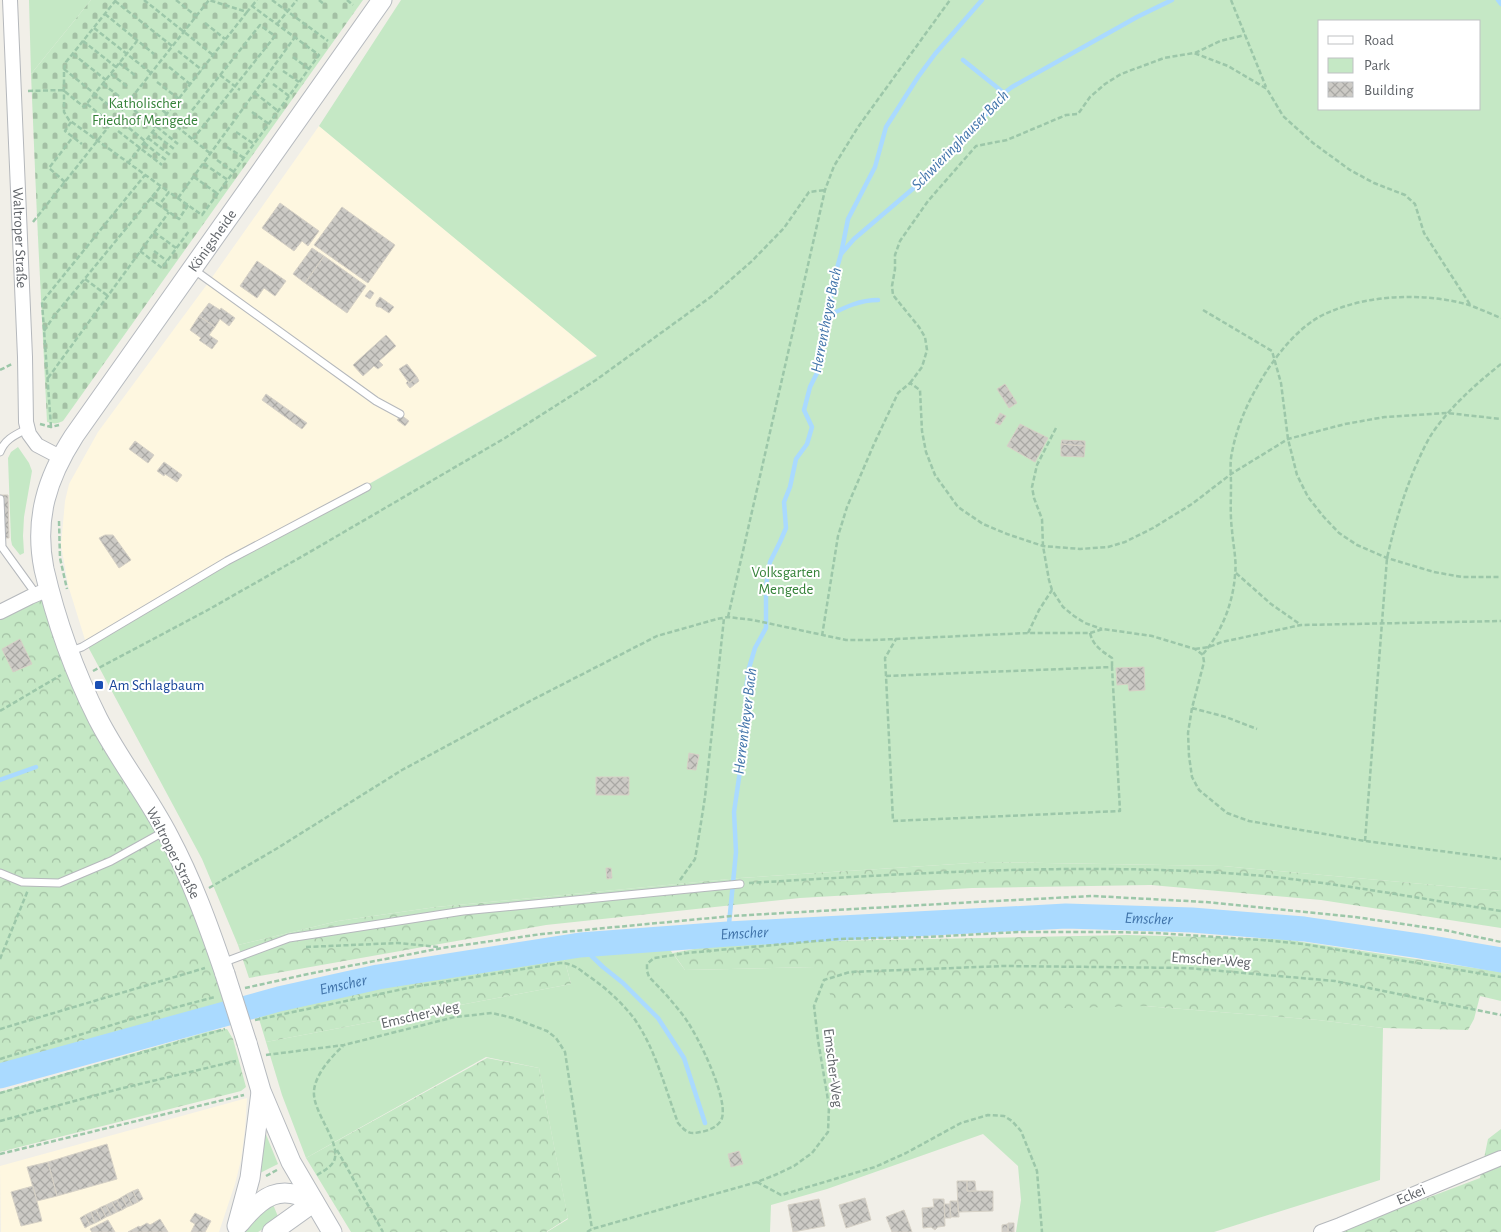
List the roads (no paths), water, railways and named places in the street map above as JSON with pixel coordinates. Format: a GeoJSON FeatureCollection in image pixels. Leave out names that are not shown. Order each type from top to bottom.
{"type":"FeatureCollection","features":[{"type":"Feature","properties":{"kind":"main road","name":"Königsheide"},"geometry":{"type":"LineString","coordinates":[[49,485],[60,457],[78,428],[382,0]]}},
{"type":"Feature","properties":{"kind":"main road","name":"Waltroper Straße"},"geometry":{"type":"LineString","coordinates":[[49,485],[40,524],[42,592],[99,720],[166,831],[184,866],[223,968],[261,1091],[291,1162],[332,1232]]}},
{"type":"Feature","properties":{"kind":"main road"},"geometry":{"type":"LineString","coordinates":[[235,1229],[250,1178],[261,1091]]}},
{"type":"Feature","properties":{"kind":"main road"},"geometry":{"type":"LineString","coordinates":[[235,1229],[255,1205],[273,1195],[294,1194],[314,1202],[272,1232]]}},
{"type":"Feature","properties":{"kind":"street","name":"Waltroper Straße"},"geometry":{"type":"LineString","coordinates":[[10,0],[27,425]]}},
{"type":"Feature","properties":{"kind":"street"},"geometry":{"type":"LineString","coordinates":[[27,425],[28,434],[37,445],[60,457]]}},
{"type":"Feature","properties":{"kind":"street"},"geometry":{"type":"LineString","coordinates":[[0,612],[42,592]]}},
{"type":"Feature","properties":{"kind":"street","name":"Eckei"},"geometry":{"type":"LineString","coordinates":[[1321,1232],[1501,1158]]}},
{"type":"Feature","properties":{"kind":"lane"},"geometry":{"type":"LineString","coordinates":[[192,269],[376,401],[400,414]]}},
{"type":"Feature","properties":{"kind":"lane"},"geometry":{"type":"LineString","coordinates":[[0,452],[3,445],[12,436],[27,425]]}},
{"type":"Feature","properties":{"kind":"lane"},"geometry":{"type":"LineString","coordinates":[[68,652],[82,647],[227,561],[367,487]]}},
{"type":"Feature","properties":{"kind":"lane"},"geometry":{"type":"LineString","coordinates":[[0,499],[1,546],[42,592]]}},
{"type":"Feature","properties":{"kind":"lane"},"geometry":{"type":"LineString","coordinates":[[0,873],[22,882],[59,883],[111,861],[166,831]]}},
{"type":"Feature","properties":{"kind":"lane"},"geometry":{"type":"LineString","coordinates":[[223,968],[289,938],[463,911],[740,884]]}},
{"type":"Feature","properties":{"kind":"waterway","name":"Herrentheyer Bach"},"geometry":{"type":"LineString","coordinates":[[728,934],[736,852],[734,812],[746,730],[746,689],[749,668],[755,648],[766,628],[766,586],[770,562],[786,528],[784,502],[790,487],[796,459],[807,444],[812,427],[804,410],[810,387],[819,369],[818,349],[827,330],[831,310],[831,289],[848,219],[875,167],[886,127],[935,54],[982,0]]}},
{"type":"Feature","properties":{"kind":"waterway","name":"Schwieringhauser Bach"},"geometry":{"type":"LineString","coordinates":[[841,254],[854,239],[922,181],[946,155],[965,139],[1004,93],[1137,17],[1172,0]]}},
{"type":"Feature","properties":{"kind":"waterway","name":"Schwieringhauser Bach"},"geometry":{"type":"LineString","coordinates":[[1498,0],[1501,4]]}},
{"type":"Feature","properties":{"kind":"waterway"},"geometry":{"type":"LineString","coordinates":[[963,60],[1004,93]]}},
{"type":"Feature","properties":{"kind":"waterway"},"geometry":{"type":"LineString","coordinates":[[830,315],[853,304],[878,300]]}},
{"type":"Feature","properties":{"kind":"waterway"},"geometry":{"type":"LineString","coordinates":[[0,780],[36,767]]}},
{"type":"Feature","properties":{"kind":"waterway","name":"Emscher"},"geometry":{"type":"LineString","coordinates":[[0,1076],[279,999],[378,977],[580,945],[728,934],[1066,916],[1192,920],[1304,929],[1501,960]]}},
{"type":"Feature","properties":{"kind":"waterway"},"geometry":{"type":"LineString","coordinates":[[580,945],[623,983],[658,1018],[684,1058],[705,1123]]}},
{"type":"Feature","properties":{"kind":"place","name":"Am Schlagbaum"},"geometry":{"type":"Point","coordinates":[99,685]}},
{"type":"Feature","properties":{"kind":"park label","name":"Katholischer Friedhof Mengede"},"geometry":{"type":"Point","coordinates":[145,112]}},
{"type":"Feature","properties":{"kind":"park label","name":"Volksgarten Mengede"},"geometry":{"type":"Point","coordinates":[786,580]}}]}
